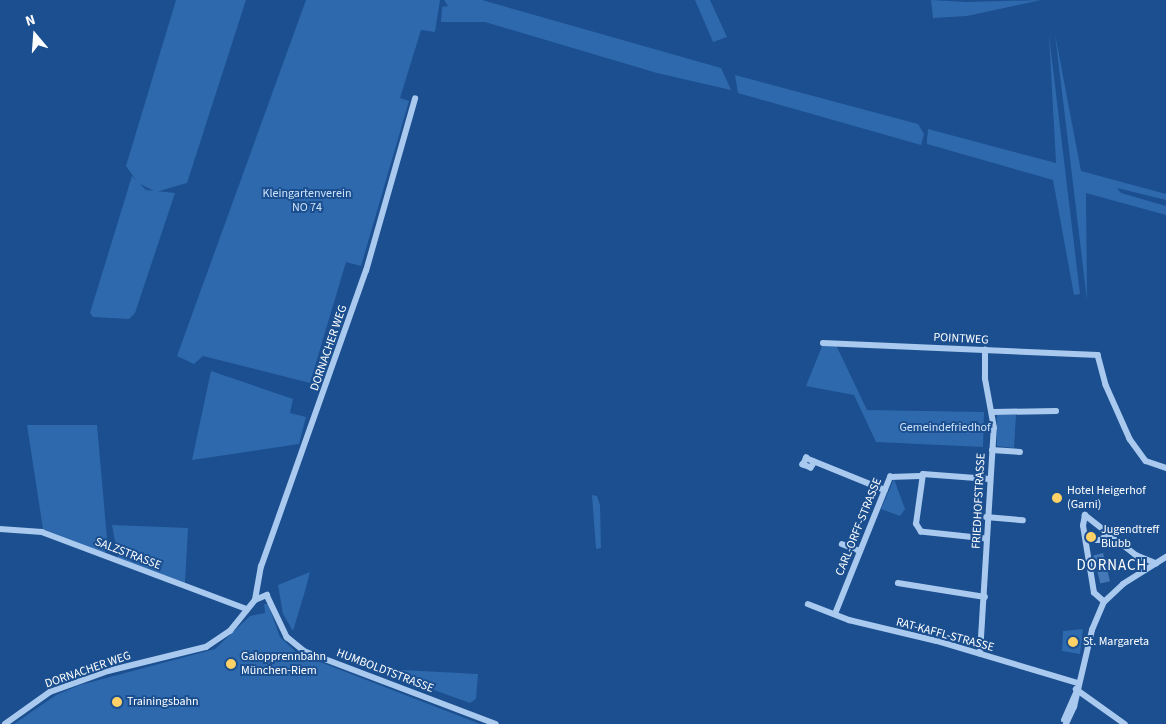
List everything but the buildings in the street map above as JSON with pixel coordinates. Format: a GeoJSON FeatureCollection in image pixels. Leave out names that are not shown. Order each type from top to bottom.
{"type":"FeatureCollection","features":[{"type":"Feature","properties":{"kind":"street","name":"DORNACHER WEG"},"geometry":{"type":"LineString","coordinates":[[255,600],[260,567],[366,271],[415,99]]}},
{"type":"Feature","properties":{"kind":"street","name":"POINTWEG"},"geometry":{"type":"LineString","coordinates":[[823,342],[1098,355],[1122,426],[1147,460],[1166,468]]}},
{"type":"Feature","properties":{"kind":"street","name":"FRIEDHOFSTRASSE"},"geometry":{"type":"LineString","coordinates":[[980,654],[985,597],[986,518],[992,450],[993,412],[985,379],[985,350]]}},
{"type":"Feature","properties":{"kind":"street"},"geometry":{"type":"LineString","coordinates":[[993,412],[1056,411]]}},
{"type":"Feature","properties":{"kind":"street"},"geometry":{"type":"LineString","coordinates":[[992,450],[1020,452]]}},
{"type":"Feature","properties":{"kind":"street"},"geometry":{"type":"LineString","coordinates":[[816,462],[885,490]]}},
{"type":"Feature","properties":{"kind":"street"},"geometry":{"type":"LineString","coordinates":[[986,539],[919,531],[916,524],[920,476],[930,473],[989,480]]}},
{"type":"Feature","properties":{"kind":"street","name":"CARL-ORFF-STRASSE"},"geometry":{"type":"LineString","coordinates":[[835,614],[885,490],[894,475],[920,476]]}},
{"type":"Feature","properties":{"kind":"street"},"geometry":{"type":"LineString","coordinates":[[1104,602],[1094,593],[1085,515],[1136,555],[1156,564]]}},
{"type":"Feature","properties":{"kind":"street"},"geometry":{"type":"LineString","coordinates":[[986,518],[1023,520]]}},
{"type":"Feature","properties":{"kind":"street","name":"SALZSTRASSE"},"geometry":{"type":"LineString","coordinates":[[0,529],[42,532],[247,609]]}},
{"type":"Feature","properties":{"kind":"street"},"geometry":{"type":"LineString","coordinates":[[1087,540],[1102,540],[1108,532]]}},
{"type":"Feature","properties":{"kind":"street"},"geometry":{"type":"LineString","coordinates":[[842,544],[860,551]]}},
{"type":"Feature","properties":{"kind":"street"},"geometry":{"type":"LineString","coordinates":[[1064,724],[1077,688],[1092,630],[1104,602],[1123,584],[1166,557]]}},
{"type":"Feature","properties":{"kind":"street"},"geometry":{"type":"LineString","coordinates":[[898,583],[985,597]]}},
{"type":"Feature","properties":{"kind":"street","name":"DORNACHER WEG"},"geometry":{"type":"LineString","coordinates":[[5,724],[50,692],[108,671],[206,647],[230,631],[255,600],[267,595]]}},
{"type":"Feature","properties":{"kind":"street","name":"HUMBOLDTSTRASSE"},"geometry":{"type":"LineString","coordinates":[[267,595],[286,637],[304,651],[496,724]]}},
{"type":"Feature","properties":{"kind":"street","name":"RAT-KAFFL-STRASSE"},"geometry":{"type":"LineString","coordinates":[[808,604],[835,614],[980,654],[1077,688],[1125,724]]}},
{"type":"Feature","properties":{"kind":"green space"},"geometry":{"type":"Polygon","coordinates":[[[176,0],[246,0],[187,183],[156,192],[138,183],[126,166],[176,0]]]}},
{"type":"Feature","properties":{"kind":"green space","name":"Kleingartenverein NO 74"},"geometry":{"type":"Polygon","coordinates":[[[306,0],[440,0],[435,32],[421,30],[400,98],[409,101],[361,266],[346,262],[310,383],[203,356],[194,364],[177,356],[306,0]]]}},
{"type":"Feature","properties":{"kind":"green space"},"geometry":{"type":"Polygon","coordinates":[[[444,0],[482,0],[721,68],[731,90],[657,73],[485,22],[441,22],[442,7],[448,6],[444,0]]]}},
{"type":"Feature","properties":{"kind":"green space"},"geometry":{"type":"Polygon","coordinates":[[[695,0],[710,0],[727,37],[713,42],[695,0]]]}},
{"type":"Feature","properties":{"kind":"green space"},"geometry":{"type":"Polygon","coordinates":[[[931,0],[967,2],[1041,0],[967,16],[933,18],[931,0]]]}},
{"type":"Feature","properties":{"kind":"green space"},"geometry":{"type":"Polygon","coordinates":[[[1055,34],[1081,171],[1166,194],[1166,200],[1117,188],[1121,193],[1166,206],[1166,215],[1086,193],[1087,300],[1055,34]]]}},
{"type":"Feature","properties":{"kind":"green space"},"geometry":{"type":"Polygon","coordinates":[[[1049,35],[1080,294],[1074,295],[1053,180],[927,144],[928,129],[1056,163],[1049,35]]]}},
{"type":"Feature","properties":{"kind":"green space"},"geometry":{"type":"Polygon","coordinates":[[[735,75],[918,124],[924,134],[921,145],[738,93],[735,75]]]}},
{"type":"Feature","properties":{"kind":"green space"},"geometry":{"type":"Polygon","coordinates":[[[132,176],[146,190],[175,193],[135,313],[129,319],[93,317],[90,313],[132,176]]]}},
{"type":"Feature","properties":{"kind":"green space","name":"Gemeindefriedhof"},"geometry":{"type":"Polygon","coordinates":[[[823,344],[836,345],[867,410],[984,412],[983,447],[876,442],[854,395],[806,386],[823,344]]]}},
{"type":"Feature","properties":{"kind":"green space"},"geometry":{"type":"Polygon","coordinates":[[[211,371],[293,399],[290,413],[306,417],[299,444],[192,460],[211,371]]]}},
{"type":"Feature","properties":{"kind":"green space"},"geometry":{"type":"Polygon","coordinates":[[[997,415],[1016,415],[1014,448],[997,446],[997,415]]]}},
{"type":"Feature","properties":{"kind":"green space"},"geometry":{"type":"Polygon","coordinates":[[[27,425],[97,425],[108,550],[104,553],[43,529],[27,425]]]}},
{"type":"Feature","properties":{"kind":"green space"},"geometry":{"type":"Polygon","coordinates":[[[894,479],[905,509],[900,516],[881,509],[894,479]]]}},
{"type":"Feature","properties":{"kind":"green space"},"geometry":{"type":"Polygon","coordinates":[[[592,495],[597,496],[600,505],[601,548],[596,549],[592,495]]]}},
{"type":"Feature","properties":{"kind":"green space"},"geometry":{"type":"Polygon","coordinates":[[[112,525],[188,528],[185,583],[118,558],[112,525]]]}},
{"type":"Feature","properties":{"kind":"green space"},"geometry":{"type":"Polygon","coordinates":[[[310,572],[293,631],[283,614],[278,585],[310,572]]]}},
{"type":"Feature","properties":{"kind":"green space","name":"Galopprennbahn München-Riem"},"geometry":{"type":"Polygon","coordinates":[[[264,604],[268,604],[280,637],[297,653],[480,724],[14,724],[56,695],[80,685],[215,649],[250,616],[265,613],[264,604]]]}},
{"type":"Feature","properties":{"kind":"green space"},"geometry":{"type":"Polygon","coordinates":[[[1083,629],[1080,654],[1062,651],[1063,631],[1083,629]]]}},
{"type":"Feature","properties":{"kind":"green space"},"geometry":{"type":"Polygon","coordinates":[[[402,670],[478,674],[476,699],[470,703],[398,677],[402,670]]]}},
{"type":"Feature","properties":{"kind":"place","name":"Hotel Heigerhof (Garni)"},"geometry":{"type":"Point","coordinates":[1057,498]}},
{"type":"Feature","properties":{"kind":"place","name":"Jugendtreff Blubb"},"geometry":{"type":"Point","coordinates":[1091,537]}},
{"type":"Feature","properties":{"kind":"place","name":"St. Margareta"},"geometry":{"type":"Point","coordinates":[1073,642]}},
{"type":"Feature","properties":{"kind":"place","name":"Galopprennbahn München-Riem"},"geometry":{"type":"Point","coordinates":[231,664]}},
{"type":"Feature","properties":{"kind":"place","name":"Trainingsbahn"},"geometry":{"type":"Point","coordinates":[117,702]}},
{"type":"Feature","properties":{"kind":"district","name":"DORNACH"},"geometry":{"type":"Point","coordinates":[1112,566]}}]}
